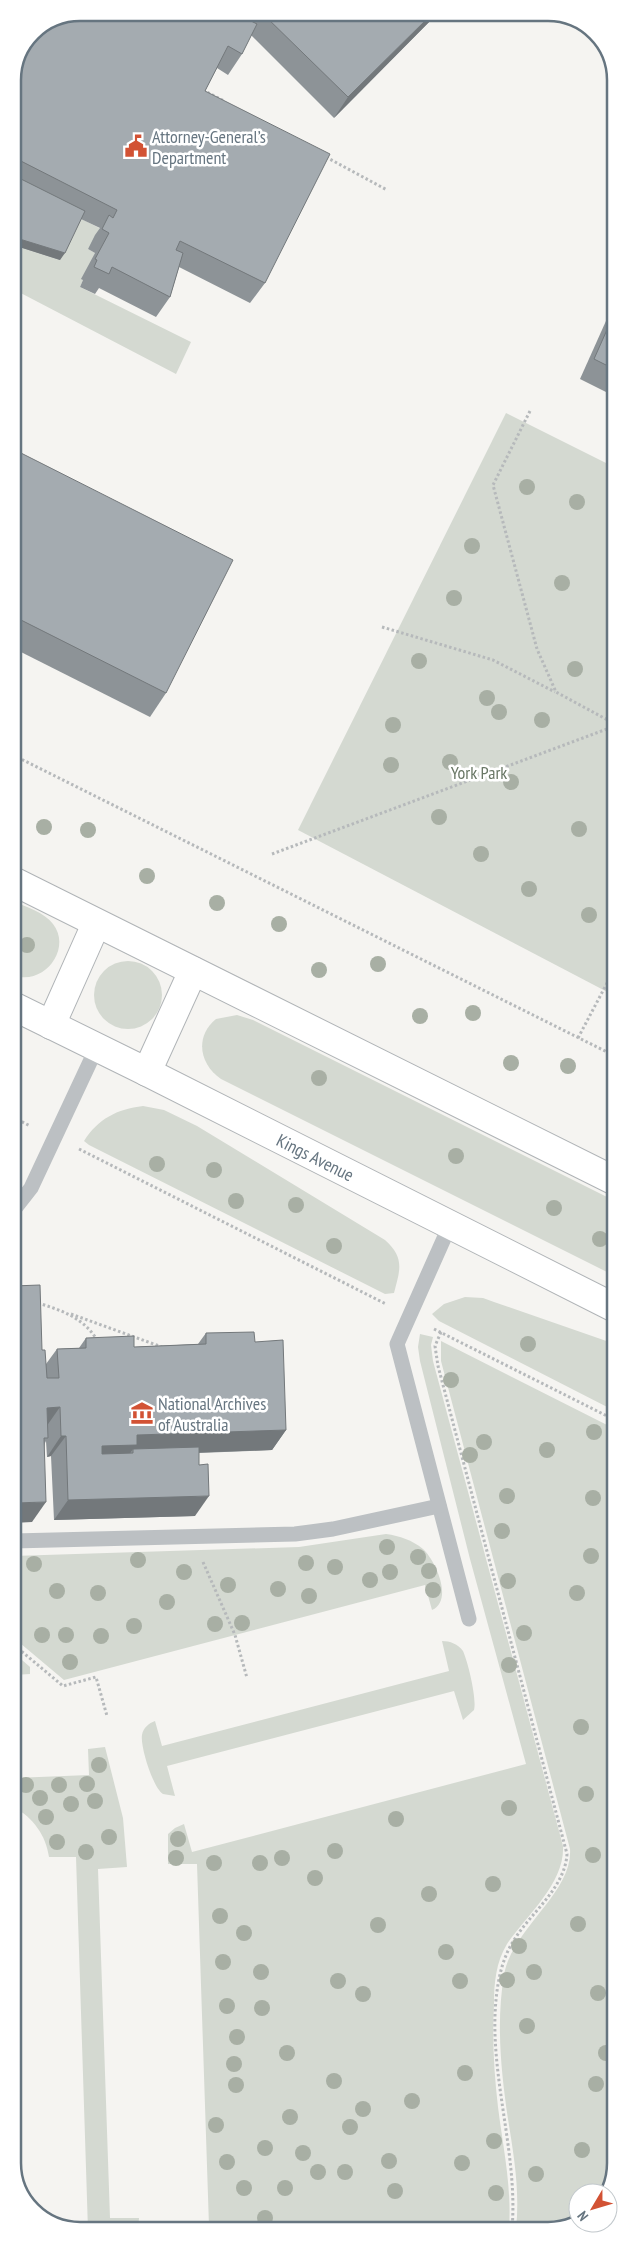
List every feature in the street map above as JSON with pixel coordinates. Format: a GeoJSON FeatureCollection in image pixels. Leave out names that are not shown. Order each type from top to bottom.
{"type":"FeatureCollection","features":[{"type":"Feature","properties":{"kind":"main road"},"geometry":{"type":"LineString","coordinates":[[21,885],[607,1177]]}},
{"type":"Feature","properties":{"kind":"main road"},"geometry":{"type":"LineString","coordinates":[[51,1025],[96,924]]}},
{"type":"Feature","properties":{"kind":"main road"},"geometry":{"type":"LineString","coordinates":[[147,1072],[194,971]]}},
{"type":"Feature","properties":{"kind":"main road","name":"Kings Avenue"},"geometry":{"type":"LineString","coordinates":[[21,1010],[607,1304]]}},
{"type":"Feature","properties":{"kind":"lane"},"geometry":{"type":"LineString","coordinates":[[21,1201],[31,1188],[97,1047]]}},
{"type":"Feature","properties":{"kind":"lane"},"geometry":{"type":"LineString","coordinates":[[450,1225],[397,1344],[469,1619]]}},
{"type":"Feature","properties":{"kind":"lane"},"geometry":{"type":"LineString","coordinates":[[21,1541],[295,1534],[322,1531],[439,1506]]}},
{"type":"Feature","properties":{"kind":"path"},"geometry":{"type":"LineString","coordinates":[[202,89],[228,103]]}},
{"type":"Feature","properties":{"kind":"path"},"geometry":{"type":"LineString","coordinates":[[320,153],[387,190]]}},
{"type":"Feature","properties":{"kind":"path"},"geometry":{"type":"LineString","coordinates":[[530,411],[493,485],[537,649],[556,692]]}},
{"type":"Feature","properties":{"kind":"path"},"geometry":{"type":"LineString","coordinates":[[382,627],[493,660],[607,721]]}},
{"type":"Feature","properties":{"kind":"path"},"geometry":{"type":"LineString","coordinates":[[272,854],[607,728]]}},
{"type":"Feature","properties":{"kind":"path"},"geometry":{"type":"LineString","coordinates":[[21,759],[607,1052]]}},
{"type":"Feature","properties":{"kind":"path"},"geometry":{"type":"LineString","coordinates":[[578,1038],[607,983]]}},
{"type":"Feature","properties":{"kind":"path"},"geometry":{"type":"LineString","coordinates":[[21,1121],[32,1127]]}},
{"type":"Feature","properties":{"kind":"path"},"geometry":{"type":"LineString","coordinates":[[80,1150],[390,1306]]}},
{"type":"Feature","properties":{"kind":"path"},"geometry":{"type":"LineString","coordinates":[[33,1301],[112,1331],[162,1347],[171,1348]]}},
{"type":"Feature","properties":{"kind":"path"},"geometry":{"type":"LineString","coordinates":[[70,1314],[93,1333],[98,1341]]}},
{"type":"Feature","properties":{"kind":"path"},"geometry":{"type":"LineString","coordinates":[[433,1328],[607,1416]]}},
{"type":"Feature","properties":{"kind":"path"},"geometry":{"type":"LineString","coordinates":[[441,1332],[435,1346],[438,1366],[567,1854],[563,1873],[508,1949],[498,1986],[496,2048],[512,2169],[512,2222]]}},
{"type":"Feature","properties":{"kind":"path"},"geometry":{"type":"LineString","coordinates":[[191,1537],[235,1635],[247,1678]]}},
{"type":"Feature","properties":{"kind":"path"},"geometry":{"type":"LineString","coordinates":[[21,1651],[63,1686],[96,1677],[107,1716]]}},
{"type":"Feature","properties":{"kind":"green space"},"geometry":{"type":"Polygon","coordinates":[[[80,218],[103,230],[88,249],[95,253],[80,287],[191,342],[176,374],[21,293],[21,248],[60,260],[80,218]]]}},
{"type":"Feature","properties":{"kind":"green space","name":"York Park"},"geometry":{"type":"Polygon","coordinates":[[[506,413],[607,464],[607,992],[298,830],[506,413]]]}},
{"type":"Feature","properties":{"kind":"green space"},"geometry":{"type":"Polygon","coordinates":[[[21,904],[45,916],[53,924],[58,934],[59,945],[57,955],[44,971],[34,976],[21,976],[21,904]]]}},
{"type":"Feature","properties":{"kind":"green space"},"geometry":{"type":"Polygon","coordinates":[[[128,961],[141,963],[152,971],[160,982],[162,995],[160,1008],[152,1019],[141,1027],[128,1029],[115,1027],[104,1019],[96,1008],[94,995],[96,982],[104,971],[115,963],[128,961]]]}},
{"type":"Feature","properties":{"kind":"green space"},"geometry":{"type":"Polygon","coordinates":[[[237,1015],[253,1020],[607,1197],[607,1272],[221,1079],[208,1066],[202,1050],[205,1034],[209,1026],[216,1019],[237,1015]]]}},
{"type":"Feature","properties":{"kind":"green space"},"geometry":{"type":"Polygon","coordinates":[[[143,1106],[164,1110],[197,1126],[385,1240],[396,1253],[398,1259],[399,1271],[394,1293],[385,1294],[84,1141],[95,1127],[109,1116],[134,1107],[143,1106]]]}},
{"type":"Feature","properties":{"kind":"green space"},"geometry":{"type":"Polygon","coordinates":[[[465,1297],[483,1298],[607,1341],[607,1407],[439,1321],[432,1314],[444,1304],[465,1297]]]}},
{"type":"Feature","properties":{"kind":"green space"},"geometry":{"type":"Polygon","coordinates":[[[420,1334],[433,1337],[431,1345],[433,1361],[563,1846],[562,1860],[558,1873],[543,1898],[507,1944],[500,1958],[495,1981],[494,2068],[508,2183],[509,2222],[209,2222],[197,1864],[168,1864],[168,1834],[184,1824],[192,1852],[526,1764],[470,1559],[418,1347],[420,1334]]]}},
{"type":"Feature","properties":{"kind":"green space"},"geometry":{"type":"Polygon","coordinates":[[[441,1341],[607,1425],[606,2175],[604,2183],[568,2183],[568,2218],[548,2222],[516,2222],[517,2188],[505,2101],[500,2029],[504,1975],[509,1958],[518,1942],[562,1881],[568,1865],[570,1849],[441,1361],[441,1341]]]}},
{"type":"Feature","properties":{"kind":"green space"},"geometry":{"type":"Polygon","coordinates":[[[386,1534],[401,1537],[415,1543],[428,1554],[437,1570],[442,1589],[442,1598],[432,1610],[425,1585],[64,1680],[21,1644],[21,1556],[299,1547],[386,1534]]]}},
{"type":"Feature","properties":{"kind":"green space"},"geometry":{"type":"Polygon","coordinates":[[[442,1641],[459,1646],[465,1656],[475,1705],[474,1710],[463,1720],[454,1691],[167,1766],[175,1796],[163,1794],[155,1784],[143,1748],[142,1735],[147,1726],[155,1721],[162,1746],[449,1671],[442,1641]]]}},
{"type":"Feature","properties":{"kind":"green space"},"geometry":{"type":"Polygon","coordinates":[[[21,1659],[30,1667],[30,1674],[21,1675],[21,1659]]]}},
{"type":"Feature","properties":{"kind":"green space"},"geometry":{"type":"Polygon","coordinates":[[[105,1747],[123,1818],[127,1867],[98,1869],[110,2218],[139,2218],[139,2222],[88,2222],[76,1857],[49,1857],[42,1834],[21,1811],[21,1778],[89,1775],[88,1749],[105,1747]]]}},
{"type":"Feature","properties":{"kind":"building","name":"Attorney-General’s Department"},"geometry":{"type":"Polygon","coordinates":[[[251,21],[257,24],[242,54],[228,46],[205,91],[330,154],[265,283],[180,241],[176,250],[183,253],[170,297],[112,267],[109,274],[94,267],[97,260],[95,259],[109,233],[102,229],[109,215],[113,218],[117,210],[21,161],[22,68],[31,47],[47,31],[68,22],[251,21]]]}},
{"type":"Feature","properties":{"kind":"building"},"geometry":{"type":"Polygon","coordinates":[[[270,21],[425,21],[348,97],[270,21]]]}},
{"type":"Feature","properties":{"kind":"building"},"geometry":{"type":"Polygon","coordinates":[[[21,179],[85,211],[65,253],[21,239],[21,179]]]}},
{"type":"Feature","properties":{"kind":"building"},"geometry":{"type":"Polygon","coordinates":[[[607,330],[607,366],[594,359],[607,330]]]}},
{"type":"Feature","properties":{"kind":"building"},"geometry":{"type":"Polygon","coordinates":[[[21,453],[233,560],[166,693],[21,620],[21,453]]]}},
{"type":"Feature","properties":{"kind":"building","name":"National Archives of Australia"},"geometry":{"type":"Polygon","coordinates":[[[40,1285],[42,1350],[45,1350],[47,1378],[59,1378],[57,1349],[86,1348],[86,1338],[134,1336],[134,1347],[206,1344],[206,1333],[254,1332],[255,1342],[283,1340],[286,1430],[137,1435],[137,1445],[102,1446],[102,1454],[133,1453],[133,1449],[199,1447],[199,1465],[208,1464],[209,1496],[68,1500],[66,1436],[61,1436],[60,1407],[47,1408],[48,1438],[44,1438],[46,1502],[21,1503],[21,1286],[40,1285]]]}},
{"type":"Feature","properties":{"kind":"place","name":"Attorney-General’s Department"},"geometry":{"type":"Point","coordinates":[136,146]}},
{"type":"Feature","properties":{"kind":"place","name":"National Archives of Australia"},"geometry":{"type":"Point","coordinates":[142,1413]}}]}
